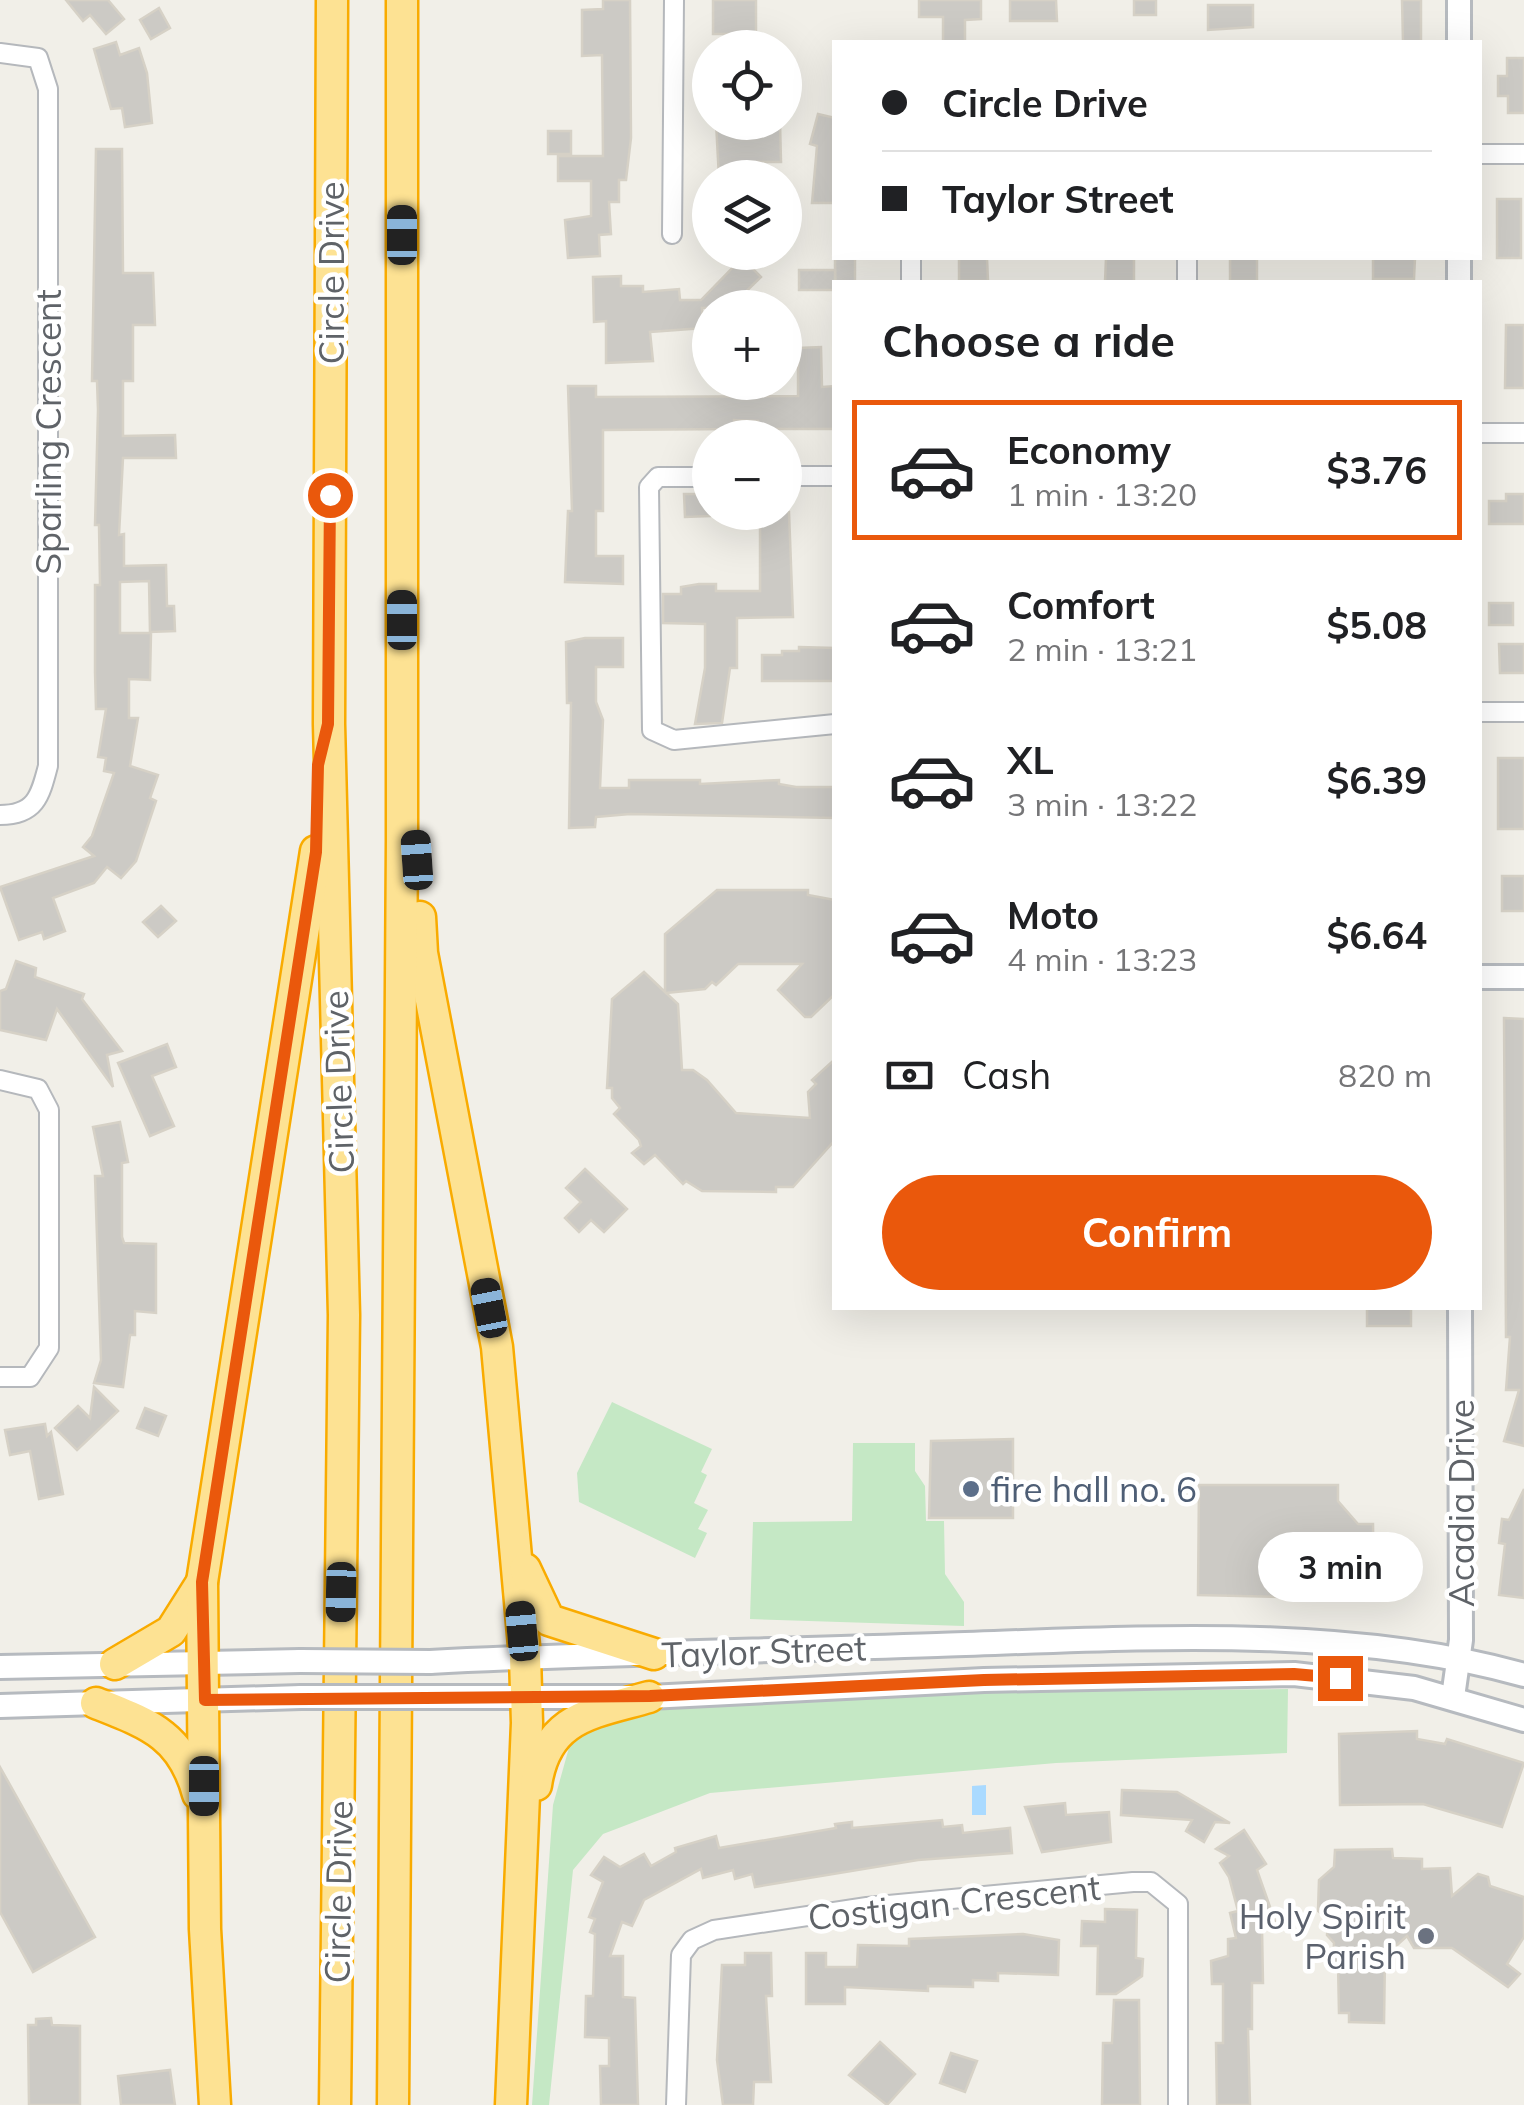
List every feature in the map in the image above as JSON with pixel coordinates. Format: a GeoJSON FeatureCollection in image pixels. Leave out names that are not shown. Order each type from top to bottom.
{"type":"FeatureCollection","features":[{"type":"Feature","properties":{"kind":"highway","name":"Circle Drive"},"geometry":{"type":"LineString","coordinates":[[332,0],[328,724],[344,1315],[336,2105]]}},
{"type":"Feature","properties":{"kind":"highway","name":"Circle Drive"},"geometry":{"type":"LineString","coordinates":[[393,2105],[403,509],[402,0]]}},
{"type":"Feature","properties":{"kind":"highway"},"geometry":{"type":"LineString","coordinates":[[403,509],[410,766],[422,954],[496,1347],[525,1657],[511,2105]]}},
{"type":"Feature","properties":{"kind":"highway"},"geometry":{"type":"LineString","coordinates":[[216,2105],[204,1817],[202,1582],[310,906],[318,765],[328,724]]}},
{"type":"Feature","properties":{"kind":"highway"},"geometry":{"type":"LineString","coordinates":[[510,1509],[532,1590],[548,1620],[654,1654]]}},
{"type":"Feature","properties":{"kind":"highway"},"geometry":{"type":"LineString","coordinates":[[115,1664],[172,1631],[202,1582]]}},
{"type":"Feature","properties":{"kind":"highway"},"geometry":{"type":"LineString","coordinates":[[520,1902],[538,1772],[554,1736],[582,1716],[650,1696]]}},
{"type":"Feature","properties":{"kind":"highway"},"geometry":{"type":"LineString","coordinates":[[96,1703],[168,1737],[192,1771],[204,1817]]}},
{"type":"Feature","properties":{"kind":"main road"},"geometry":{"type":"LineString","coordinates":[[1459,0],[1459,40]]}},
{"type":"Feature","properties":{"kind":"main road"},"geometry":{"type":"LineString","coordinates":[[1482,977],[1524,977]]}},
{"type":"Feature","properties":{"kind":"main road","name":"Acadia Drive"},"geometry":{"type":"LineString","coordinates":[[1453,1697],[1459,1657],[1460,1310]]}},
{"type":"Feature","properties":{"kind":"main road","name":"Taylor Street"},"geometry":{"type":"LineString","coordinates":[[0,1667],[205,1661],[430,1662],[1159,1641],[1341,1644],[1459,1657],[1524,1675]]}},
{"type":"Feature","properties":{"kind":"main road","name":"Taylor Street"},"geometry":{"type":"LineString","coordinates":[[0,1706],[301,1697],[650,1696],[984,1680],[1294,1674],[1453,1697],[1524,1720]]}},
{"type":"Feature","properties":{"kind":"street"},"geometry":{"type":"LineString","coordinates":[[672,234],[674,0]]}},
{"type":"Feature","properties":{"kind":"street","name":"Sparling Crescent"},"geometry":{"type":"LineString","coordinates":[[0,53],[38,58],[48,90],[48,766],[38,801],[20,815],[0,815]]}},
{"type":"Feature","properties":{"kind":"street"},"geometry":{"type":"LineString","coordinates":[[1482,154],[1524,154]]}},
{"type":"Feature","properties":{"kind":"street"},"geometry":{"type":"LineString","coordinates":[[1482,433],[1524,433]]}},
{"type":"Feature","properties":{"kind":"street"},"geometry":{"type":"LineString","coordinates":[[802,476],[832,476]]}},
{"type":"Feature","properties":{"kind":"street"},"geometry":{"type":"LineString","coordinates":[[692,477],[658,478],[650,487],[652,730],[674,740],[832,724]]}},
{"type":"Feature","properties":{"kind":"street"},"geometry":{"type":"LineString","coordinates":[[1482,712],[1524,712]]}},
{"type":"Feature","properties":{"kind":"street"},"geometry":{"type":"LineString","coordinates":[[0,1080],[38,1089],[48,1110],[48,1348],[30,1377],[0,1377]]}},
{"type":"Feature","properties":{"kind":"street","name":"Costigan Crescent"},"geometry":{"type":"LineString","coordinates":[[676,2105],[682,1955],[692,1940],[714,1930],[867,1907],[1151,1882],[1178,1904],[1178,2105]]}},
{"type":"Feature","properties":{"kind":"green space"},"geometry":{"type":"Polygon","coordinates":[[[612,1402],[712,1449],[701,1472],[707,1475],[694,1503],[708,1510],[698,1529],[707,1533],[695,1558],[579,1502],[577,1473],[612,1402]]]}},
{"type":"Feature","properties":{"kind":"green space"},"geometry":{"type":"Polygon","coordinates":[[[853,1443],[915,1443],[915,1471],[925,1486],[926,1521],[944,1521],[945,1574],[964,1602],[964,1626],[750,1619],[753,1522],[852,1521],[853,1443]]]}},
{"type":"Feature","properties":{"kind":"green space"},"geometry":{"type":"Polygon","coordinates":[[[1288,1689],[1287,1753],[1056,1763],[710,1793],[603,1834],[573,1870],[549,2105],[532,2105],[553,1805],[570,1744],[612,1712],[946,1692],[1288,1689]]]}},
{"type":"Feature","properties":{"kind":"water"},"geometry":{"type":"Polygon","coordinates":[[[986,1785],[986,1815],[972,1815],[972,1786],[986,1785]]]}},
{"type":"Feature","properties":{"kind":"building"},"geometry":{"type":"Polygon","coordinates":[[[66,0],[108,0],[124,19],[106,34],[90,15],[83,21],[66,0]]]}},
{"type":"Feature","properties":{"kind":"building"},"geometry":{"type":"Polygon","coordinates":[[[603,0],[630,0],[631,138],[626,180],[619,180],[619,202],[609,202],[611,234],[599,235],[600,256],[568,258],[565,220],[591,216],[591,181],[558,181],[558,156],[603,156],[602,55],[582,56],[582,10],[603,9],[603,0]]]}},
{"type":"Feature","properties":{"kind":"building"},"geometry":{"type":"Polygon","coordinates":[[[713,0],[756,0],[756,30],[713,30],[713,0]]]}},
{"type":"Feature","properties":{"kind":"building"},"geometry":{"type":"Polygon","coordinates":[[[919,0],[981,0],[981,19],[965,20],[965,40],[943,40],[943,17],[919,17],[919,0]]]}},
{"type":"Feature","properties":{"kind":"building"},"geometry":{"type":"Polygon","coordinates":[[[1010,0],[1056,0],[1057,21],[1010,21],[1010,0]]]}},
{"type":"Feature","properties":{"kind":"building"},"geometry":{"type":"Polygon","coordinates":[[[1134,0],[1156,0],[1156,15],[1134,15],[1134,0]]]}},
{"type":"Feature","properties":{"kind":"building"},"geometry":{"type":"Polygon","coordinates":[[[1402,0],[1421,0],[1421,40],[1403,40],[1402,0]]]}},
{"type":"Feature","properties":{"kind":"building"},"geometry":{"type":"Polygon","coordinates":[[[1208,5],[1253,5],[1253,27],[1208,30],[1208,5]]]}},
{"type":"Feature","properties":{"kind":"building"},"geometry":{"type":"Polygon","coordinates":[[[159,8],[170,28],[151,39],[140,20],[159,8]]]}},
{"type":"Feature","properties":{"kind":"building"},"geometry":{"type":"Polygon","coordinates":[[[116,42],[120,55],[139,48],[147,73],[152,123],[125,127],[122,108],[111,109],[94,49],[116,42]]]}},
{"type":"Feature","properties":{"kind":"building"},"geometry":{"type":"Polygon","coordinates":[[[1507,58],[1524,58],[1524,113],[1508,113],[1508,96],[1498,96],[1498,76],[1507,76],[1507,58]]]}},
{"type":"Feature","properties":{"kind":"building"},"geometry":{"type":"Polygon","coordinates":[[[818,114],[832,117],[832,203],[812,203],[817,146],[810,144],[818,114]]]}},
{"type":"Feature","properties":{"kind":"building"},"geometry":{"type":"Polygon","coordinates":[[[548,131],[571,131],[571,154],[548,154],[548,131]]]}},
{"type":"Feature","properties":{"kind":"building"},"geometry":{"type":"Polygon","coordinates":[[[717,140],[780,140],[781,160],[718,160],[717,140]]]}},
{"type":"Feature","properties":{"kind":"building"},"geometry":{"type":"Polygon","coordinates":[[[96,149],[122,149],[123,273],[153,273],[155,325],[133,325],[133,381],[123,381],[123,436],[175,435],[176,458],[123,458],[119,535],[124,534],[124,566],[166,565],[167,606],[174,606],[175,631],[150,632],[149,581],[120,582],[120,633],[151,633],[150,680],[129,679],[129,718],[138,718],[130,766],[158,775],[150,798],[156,801],[136,861],[121,878],[107,867],[94,883],[53,898],[65,931],[44,939],[42,932],[19,940],[0,887],[94,856],[83,847],[92,836],[114,773],[104,771],[106,758],[98,757],[106,709],[96,709],[95,585],[100,585],[99,525],[95,525],[98,410],[97,381],[92,381],[96,149]]]}},
{"type":"Feature","properties":{"kind":"building"},"geometry":{"type":"Polygon","coordinates":[[[1497,199],[1521,199],[1521,258],[1497,258],[1497,199]]]}},
{"type":"Feature","properties":{"kind":"building"},"geometry":{"type":"Polygon","coordinates":[[[835,260],[855,260],[855,280],[835,280],[835,260]]]}},
{"type":"Feature","properties":{"kind":"building"},"geometry":{"type":"Polygon","coordinates":[[[959,260],[987,260],[988,280],[959,280],[959,260]]]}},
{"type":"Feature","properties":{"kind":"building"},"geometry":{"type":"Polygon","coordinates":[[[1106,260],[1134,260],[1134,280],[1105,280],[1106,260]]]}},
{"type":"Feature","properties":{"kind":"building"},"geometry":{"type":"Polygon","coordinates":[[[1230,260],[1257,260],[1257,280],[1230,280],[1230,260]]]}},
{"type":"Feature","properties":{"kind":"building"},"geometry":{"type":"Polygon","coordinates":[[[1373,260],[1415,260],[1414,279],[1373,279],[1373,260]]]}},
{"type":"Feature","properties":{"kind":"building"},"geometry":{"type":"Polygon","coordinates":[[[730,270],[754,270],[761,277],[748,290],[711,290],[730,270]]]}},
{"type":"Feature","properties":{"kind":"building"},"geometry":{"type":"Polygon","coordinates":[[[799,270],[835,270],[832,290],[802,290],[799,270]]]}},
{"type":"Feature","properties":{"kind":"building"},"geometry":{"type":"Polygon","coordinates":[[[621,276],[621,286],[643,286],[643,292],[679,289],[680,300],[692,300],[692,329],[650,332],[653,361],[606,363],[606,321],[594,322],[593,277],[621,276]]]}},
{"type":"Feature","properties":{"kind":"building"},"geometry":{"type":"Polygon","coordinates":[[[1506,325],[1524,325],[1524,388],[1505,388],[1506,325]]]}},
{"type":"Feature","properties":{"kind":"building"},"geometry":{"type":"Polygon","coordinates":[[[821,347],[822,387],[832,386],[832,429],[802,429],[802,420],[692,420],[692,429],[603,430],[603,511],[596,511],[596,556],[623,556],[623,584],[565,582],[568,511],[572,511],[568,386],[596,386],[596,397],[802,400],[802,348],[821,347]]]}},
{"type":"Feature","properties":{"kind":"building"},"geometry":{"type":"Polygon","coordinates":[[[684,494],[692,494],[692,517],[685,517],[684,494]]]}},
{"type":"Feature","properties":{"kind":"building"},"geometry":{"type":"Polygon","coordinates":[[[1506,494],[1524,494],[1524,524],[1489,524],[1489,501],[1506,501],[1506,494]]]}},
{"type":"Feature","properties":{"kind":"building"},"geometry":{"type":"Polygon","coordinates":[[[760,530],[790,530],[793,617],[737,618],[737,668],[730,668],[722,723],[695,724],[705,668],[705,624],[663,623],[663,594],[681,594],[681,587],[699,584],[716,584],[716,591],[760,591],[760,530]]]}},
{"type":"Feature","properties":{"kind":"building"},"geometry":{"type":"Polygon","coordinates":[[[1489,603],[1513,603],[1513,625],[1489,625],[1489,603]]]}},
{"type":"Feature","properties":{"kind":"building"},"geometry":{"type":"Polygon","coordinates":[[[623,638],[623,667],[596,667],[596,702],[603,720],[600,788],[629,788],[629,780],[700,780],[700,784],[779,780],[779,784],[796,787],[832,787],[832,818],[630,814],[596,817],[595,827],[569,828],[571,703],[567,703],[566,642],[623,638]]]}},
{"type":"Feature","properties":{"kind":"building"},"geometry":{"type":"Polygon","coordinates":[[[1499,644],[1524,644],[1524,673],[1500,673],[1499,644]]]}},
{"type":"Feature","properties":{"kind":"building"},"geometry":{"type":"Polygon","coordinates":[[[799,647],[832,648],[832,681],[762,681],[762,655],[799,651],[799,647]]]}},
{"type":"Feature","properties":{"kind":"building"},"geometry":{"type":"Polygon","coordinates":[[[1498,758],[1524,758],[1524,829],[1498,829],[1498,758]]]}},
{"type":"Feature","properties":{"kind":"building"},"geometry":{"type":"Polygon","coordinates":[[[1502,876],[1524,876],[1524,911],[1502,911],[1502,876]]]}},
{"type":"Feature","properties":{"kind":"building"},"geometry":{"type":"Polygon","coordinates":[[[717,890],[808,890],[808,895],[832,899],[832,997],[811,1017],[805,1017],[778,990],[802,964],[738,964],[716,985],[712,982],[705,989],[666,993],[678,1004],[682,1070],[693,1070],[707,1080],[736,1113],[810,1118],[808,1092],[816,1084],[812,1080],[832,1062],[832,1143],[793,1187],[776,1187],[776,1192],[702,1191],[686,1181],[683,1184],[655,1155],[644,1164],[632,1153],[641,1146],[639,1140],[614,1114],[620,1108],[612,1098],[612,1088],[607,1088],[612,999],[644,972],[665,992],[665,934],[717,890]]]}},
{"type":"Feature","properties":{"kind":"building"},"geometry":{"type":"Polygon","coordinates":[[[161,906],[176,921],[158,937],[143,922],[161,906]]]}},
{"type":"Feature","properties":{"kind":"building"},"geometry":{"type":"Polygon","coordinates":[[[16,961],[36,968],[35,977],[84,994],[82,999],[122,1051],[107,1055],[113,1087],[57,1009],[46,1040],[0,1030],[0,991],[6,989],[16,961]]]}},
{"type":"Feature","properties":{"kind":"building"},"geometry":{"type":"Polygon","coordinates":[[[1504,1018],[1524,1019],[1524,1446],[1504,1441],[1519,1390],[1506,1390],[1510,1337],[1506,1337],[1504,1018]]]}},
{"type":"Feature","properties":{"kind":"building"},"geometry":{"type":"Polygon","coordinates":[[[167,1044],[176,1067],[152,1076],[174,1126],[150,1136],[118,1063],[167,1044]]]}},
{"type":"Feature","properties":{"kind":"building"},"geometry":{"type":"Polygon","coordinates":[[[120,1122],[128,1162],[122,1163],[122,1237],[124,1243],[156,1244],[156,1313],[135,1311],[135,1335],[130,1335],[123,1387],[94,1383],[101,1360],[95,1176],[103,1176],[93,1127],[120,1122]]]}},
{"type":"Feature","properties":{"kind":"building"},"geometry":{"type":"Polygon","coordinates":[[[585,1169],[627,1209],[604,1232],[591,1220],[579,1232],[565,1218],[581,1202],[566,1188],[585,1169]]]}},
{"type":"Feature","properties":{"kind":"building"},"geometry":{"type":"Polygon","coordinates":[[[1367,1310],[1411,1310],[1411,1326],[1367,1326],[1367,1310]]]}},
{"type":"Feature","properties":{"kind":"building"},"geometry":{"type":"Polygon","coordinates":[[[94,1387],[118,1411],[77,1450],[55,1428],[78,1406],[90,1418],[94,1387]]]}},
{"type":"Feature","properties":{"kind":"building"},"geometry":{"type":"Polygon","coordinates":[[[145,1408],[166,1416],[158,1436],[137,1428],[145,1408]]]}},
{"type":"Feature","properties":{"kind":"building"},"geometry":{"type":"Polygon","coordinates":[[[45,1424],[47,1436],[51,1432],[63,1494],[39,1499],[30,1451],[10,1455],[5,1430],[45,1424]]]}},
{"type":"Feature","properties":{"kind":"building","name":"fire hall no. 6"},"geometry":{"type":"Polygon","coordinates":[[[1013,1439],[1013,1518],[929,1518],[931,1441],[1013,1439]]]}},
{"type":"Feature","properties":{"kind":"building"},"geometry":{"type":"Polygon","coordinates":[[[1199,1485],[1338,1485],[1338,1501],[1358,1524],[1373,1524],[1374,1599],[1198,1595],[1199,1485]]]}},
{"type":"Feature","properties":{"kind":"building"},"geometry":{"type":"Polygon","coordinates":[[[1524,1489],[1524,1598],[1499,1595],[1505,1544],[1499,1543],[1502,1519],[1509,1520],[1524,1489]]]}},
{"type":"Feature","properties":{"kind":"building"},"geometry":{"type":"Polygon","coordinates":[[[1417,1731],[1417,1739],[1445,1744],[1447,1739],[1524,1763],[1502,1827],[1423,1804],[1340,1805],[1339,1734],[1417,1731]]]}},
{"type":"Feature","properties":{"kind":"building"},"geometry":{"type":"Polygon","coordinates":[[[0,1767],[95,1937],[33,1972],[0,1912],[0,1767]]]}},
{"type":"Feature","properties":{"kind":"building"},"geometry":{"type":"Polygon","coordinates":[[[1122,1790],[1177,1792],[1230,1823],[1215,1822],[1204,1842],[1186,1831],[1192,1820],[1121,1815],[1122,1790]]]}},
{"type":"Feature","properties":{"kind":"building"},"geometry":{"type":"Polygon","coordinates":[[[1065,1803],[1066,1815],[1109,1812],[1111,1842],[1042,1852],[1025,1807],[1065,1803]]]}},
{"type":"Feature","properties":{"kind":"building"},"geometry":{"type":"Polygon","coordinates":[[[942,1820],[943,1827],[962,1825],[963,1833],[1010,1828],[1012,1853],[918,1860],[755,1887],[752,1874],[735,1879],[733,1870],[703,1878],[701,1869],[644,1900],[632,1926],[622,1922],[610,1956],[623,1956],[623,1997],[635,1998],[638,2105],[601,2105],[600,2066],[609,2066],[609,2038],[585,2037],[586,1996],[593,1996],[595,1934],[590,1932],[595,1919],[589,1917],[603,1882],[591,1875],[604,1857],[620,1867],[644,1854],[651,1866],[676,1852],[675,1848],[716,1836],[719,1848],[836,1828],[835,1824],[852,1822],[852,1828],[942,1820]]]}},
{"type":"Feature","properties":{"kind":"building"},"geometry":{"type":"Polygon","coordinates":[[[1244,1830],[1266,1864],[1257,1870],[1276,1924],[1262,1928],[1263,1983],[1252,1983],[1252,2029],[1248,2029],[1250,2105],[1217,2105],[1216,2043],[1223,2043],[1223,1984],[1212,1984],[1211,1961],[1228,1956],[1228,1939],[1236,1938],[1230,1913],[1238,1911],[1229,1877],[1220,1863],[1229,1856],[1216,1849],[1244,1830]]]}},
{"type":"Feature","properties":{"kind":"building","name":"Holy Spirit Parish"},"geometry":{"type":"Polygon","coordinates":[[[1392,1849],[1393,1858],[1422,1859],[1422,1869],[1450,1868],[1452,1896],[1478,1874],[1488,1877],[1490,1886],[1524,1897],[1524,1937],[1507,1964],[1520,1974],[1508,1987],[1452,1948],[1414,1948],[1407,1936],[1385,1956],[1384,2023],[1349,2022],[1349,2013],[1339,2013],[1338,1963],[1333,1963],[1334,1943],[1327,1935],[1328,1919],[1318,1911],[1319,1880],[1334,1867],[1335,1850],[1392,1849]]]}},
{"type":"Feature","properties":{"kind":"building"},"geometry":{"type":"Polygon","coordinates":[[[1105,1909],[1137,1910],[1136,1958],[1143,1959],[1142,1976],[1116,1994],[1097,1994],[1098,1946],[1081,1946],[1082,1921],[1105,1922],[1105,1909]]]}},
{"type":"Feature","properties":{"kind":"building"},"geometry":{"type":"Polygon","coordinates":[[[1023,1934],[1059,1940],[1058,1975],[998,1973],[998,1981],[973,1980],[973,1987],[928,1986],[928,1991],[845,1987],[845,2004],[806,2004],[806,1953],[826,1953],[826,1967],[857,1967],[858,1945],[909,1946],[909,1939],[1023,1934]]]}},
{"type":"Feature","properties":{"kind":"building"},"geometry":{"type":"Polygon","coordinates":[[[745,1953],[771,1953],[772,1996],[766,1996],[771,2082],[754,2082],[753,2105],[723,2105],[717,2060],[722,1965],[745,1965],[745,1953]]]}},
{"type":"Feature","properties":{"kind":"building"},"geometry":{"type":"Polygon","coordinates":[[[1114,2000],[1139,2000],[1140,2105],[1102,2105],[1103,2043],[1112,2043],[1114,2000]]]}},
{"type":"Feature","properties":{"kind":"building"},"geometry":{"type":"Polygon","coordinates":[[[51,2018],[52,2025],[80,2026],[80,2105],[29,2105],[28,2025],[36,2025],[36,2019],[51,2018]]]}},
{"type":"Feature","properties":{"kind":"building"},"geometry":{"type":"Polygon","coordinates":[[[880,2042],[915,2074],[887,2105],[849,2075],[880,2042]]]}},
{"type":"Feature","properties":{"kind":"building"},"geometry":{"type":"Polygon","coordinates":[[[951,2053],[977,2061],[965,2092],[940,2083],[951,2053]]]}},
{"type":"Feature","properties":{"kind":"building"},"geometry":{"type":"Polygon","coordinates":[[[170,2070],[175,2105],[121,2105],[118,2076],[170,2070]]]}},
{"type":"Feature","properties":{"kind":"place","name":"fire hall no. 6"},"geometry":{"type":"Point","coordinates":[971,1489]}},
{"type":"Feature","properties":{"kind":"place","name":"Holy Spirit Parish"},"geometry":{"type":"Point","coordinates":[1426,1936]}},
{"type":"Feature","properties":{"kind":"route"},"geometry":{"type":"LineString","coordinates":[[330,495],[328,724],[318,765],[316,852],[202,1582],[205,1700],[650,1696],[984,1680],[1294,1674],[1340,1678]]}}]}
